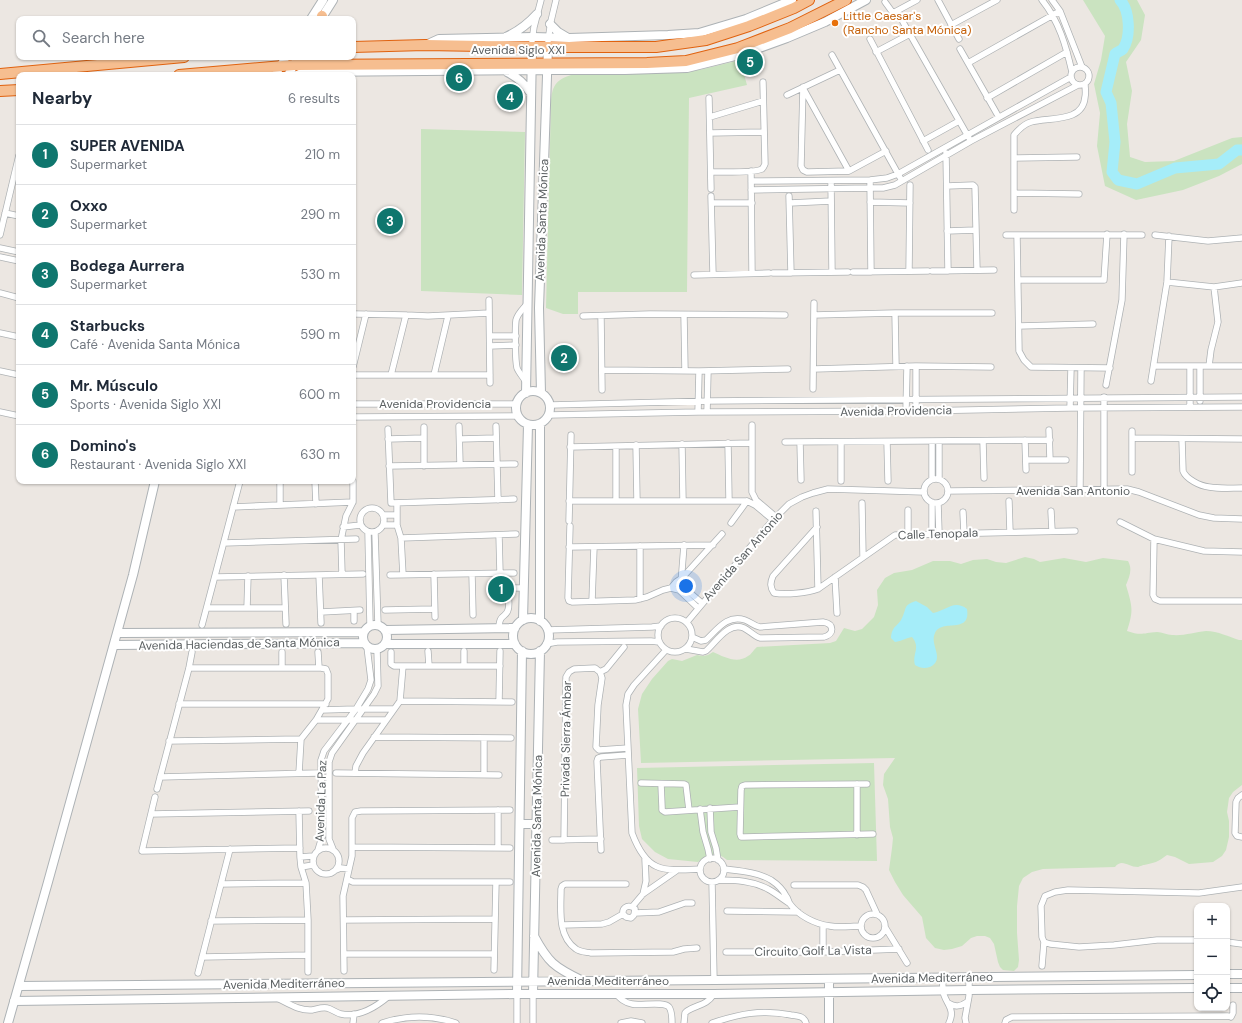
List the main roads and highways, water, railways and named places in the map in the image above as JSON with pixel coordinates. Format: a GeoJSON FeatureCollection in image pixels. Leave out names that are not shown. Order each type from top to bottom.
{"type":"FeatureCollection","features":[{"type":"Feature","properties":{"kind":"highway","name":"Avenida Siglo XXI"},"geometry":{"type":"LineString","coordinates":[[356,47],[532,42],[605,42],[656,47],[706,40],[792,3],[809,0]]}},
{"type":"Feature","properties":{"kind":"highway","name":"Avenida Siglo XXI"},"geometry":{"type":"LineString","coordinates":[[248,72],[283,61],[296,61],[321,68],[438,67],[490,63],[531,67],[647,62],[687,64],[744,46],[790,28],[846,0]]}},
{"type":"Feature","properties":{"kind":"highway"},"geometry":{"type":"LineString","coordinates":[[22,72],[152,60]]}},
{"type":"Feature","properties":{"kind":"highway"},"geometry":{"type":"LineString","coordinates":[[490,63],[504,70]]}},
{"type":"Feature","properties":{"kind":"highway"},"geometry":{"type":"LineString","coordinates":[[0,74],[16,73]]}},
{"type":"Feature","properties":{"kind":"highway"},"geometry":{"type":"LineString","coordinates":[[0,91],[16,90]]}},
{"type":"Feature","properties":{"kind":"water"},"geometry":{"type":"Polygon","coordinates":[[[916,601],[927,607],[933,613],[954,605],[962,606],[967,609],[967,617],[965,622],[944,627],[935,633],[934,642],[937,660],[935,664],[926,668],[915,665],[916,644],[912,637],[895,642],[891,638],[894,628],[904,615],[906,607],[912,602],[916,601]]]}},
{"type":"Feature","properties":{"kind":"waterway"},"geometry":{"type":"LineString","coordinates":[[1120,0],[1126,10],[1128,24],[1127,38],[1123,49],[1115,54],[1106,92],[1111,103],[1115,142],[1112,172],[1118,180],[1137,184],[1175,168],[1219,164],[1237,150],[1242,150]]}},
{"type":"Feature","properties":{"kind":"place","name":"Little Caesar's (Rancho Santa Mónica)"},"geometry":{"type":"Point","coordinates":[835,23]}},
{"type":"Feature","properties":{"kind":"place","name":"Mr. Músculo"},"geometry":{"type":"Point","coordinates":[750,62]}},
{"type":"Feature","properties":{"kind":"place","name":"Domino's"},"geometry":{"type":"Point","coordinates":[459,78]}},
{"type":"Feature","properties":{"kind":"place","name":"Starbucks"},"geometry":{"type":"Point","coordinates":[510,97]}},
{"type":"Feature","properties":{"kind":"place","name":"Bodega Aurrera"},"geometry":{"type":"Point","coordinates":[390,221]}},
{"type":"Feature","properties":{"kind":"place","name":"Oxxo"},"geometry":{"type":"Point","coordinates":[564,358]}},
{"type":"Feature","properties":{"kind":"place","name":"SUPER AVENIDA"},"geometry":{"type":"Point","coordinates":[501,589]}}]}
